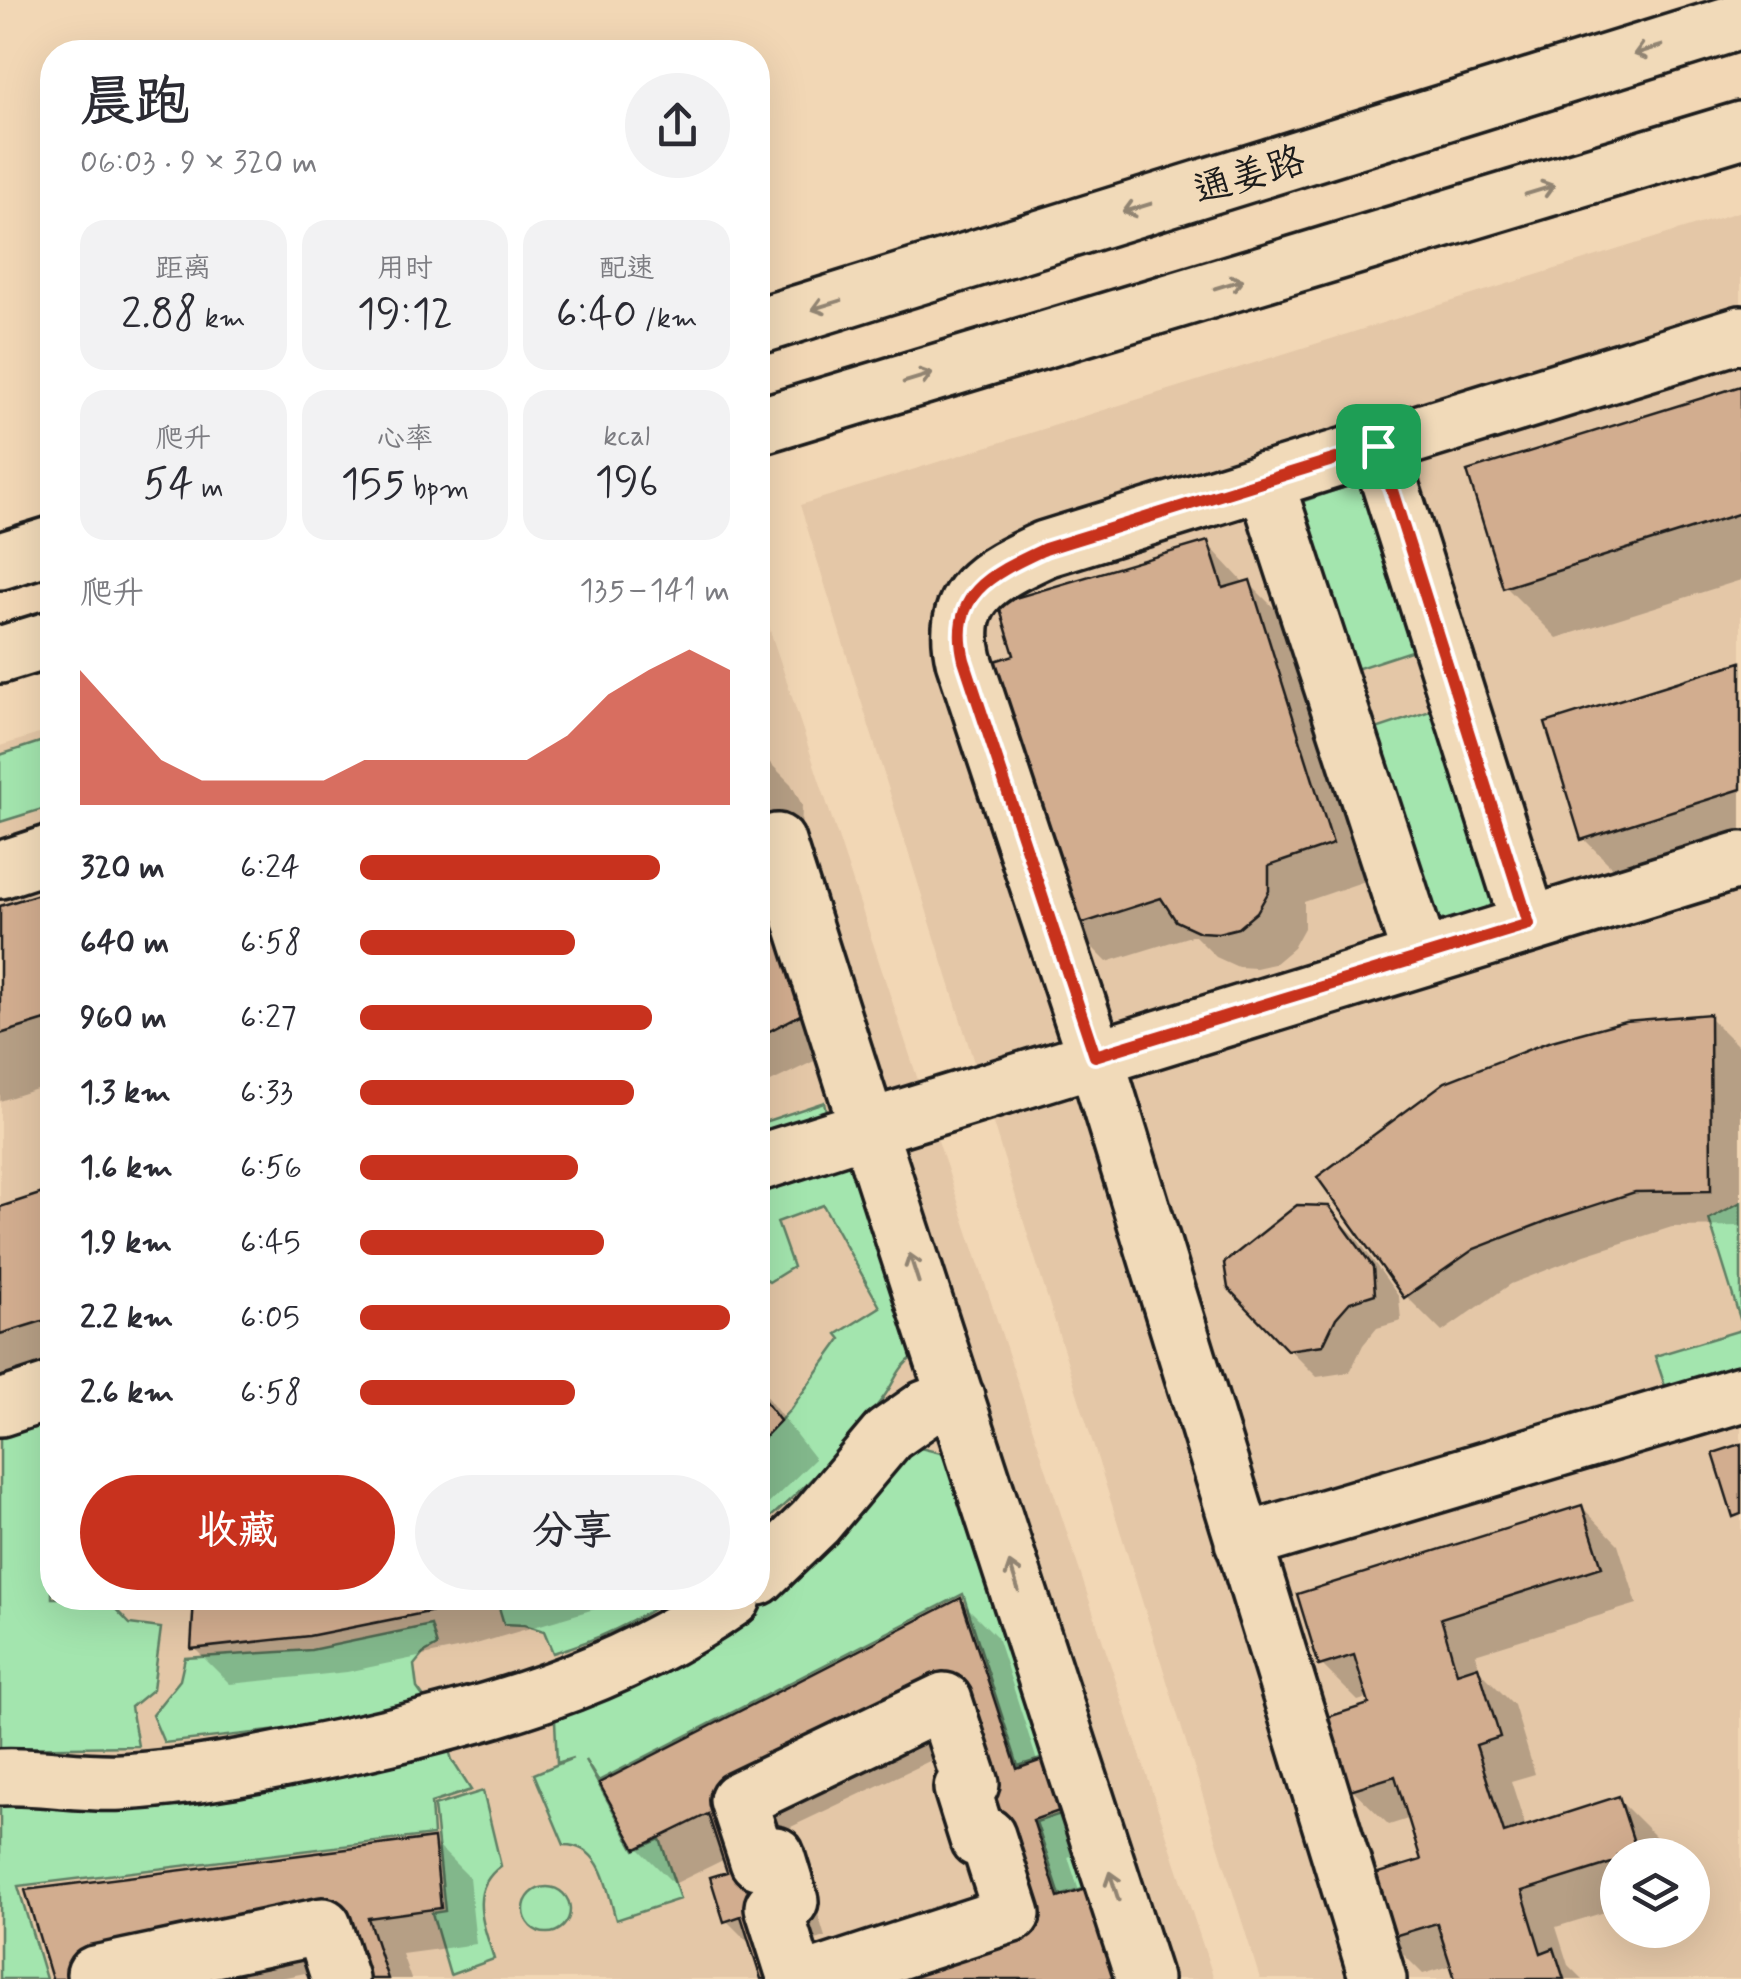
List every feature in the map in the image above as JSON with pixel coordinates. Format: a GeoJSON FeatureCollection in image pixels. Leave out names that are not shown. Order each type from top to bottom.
{"type":"FeatureCollection","features":[{"type":"Feature","properties":{"kind":"street","name":"通姜路"},"geometry":{"type":"LineString","coordinates":[[770,322],[1741,21]]}},
{"type":"Feature","properties":{"kind":"street"},"geometry":{"type":"LineString","coordinates":[[770,422],[1741,130]]}},
{"type":"Feature","properties":{"kind":"street"},"geometry":{"type":"LineString","coordinates":[[1378,1979],[1095,1056],[964,660],[958,636],[962,610],[998,574],[1045,549],[1741,334]]}},
{"type":"Feature","properties":{"kind":"street"},"geometry":{"type":"LineString","coordinates":[[1378,446],[1529,924]]}},
{"type":"Feature","properties":{"kind":"street"},"geometry":{"type":"LineString","coordinates":[[1266,480],[1420,958]]}},
{"type":"Feature","properties":{"kind":"street"},"geometry":{"type":"LineString","coordinates":[[0,561],[40,549]]}},
{"type":"Feature","properties":{"kind":"street"},"geometry":{"type":"LineString","coordinates":[[0,655],[40,643]]}},
{"type":"Feature","properties":{"kind":"street"},"geometry":{"type":"LineString","coordinates":[[777,842],[1144,1979]]}},
{"type":"Feature","properties":{"kind":"street"},"geometry":{"type":"LineString","coordinates":[[0,870],[40,857]]}},
{"type":"Feature","properties":{"kind":"street"},"geometry":{"type":"LineString","coordinates":[[770,1159],[1741,860]]}},
{"type":"Feature","properties":{"kind":"street"},"geometry":{"type":"LineString","coordinates":[[1243,1542],[1741,1394]]}},
{"type":"Feature","properties":{"kind":"street"},"geometry":{"type":"LineString","coordinates":[[0,1408],[40,1395]]}},
{"type":"Feature","properties":{"kind":"street"},"geometry":{"type":"LineString","coordinates":[[770,1565],[815,1522],[888,1435],[925,1409],[956,1397]]}},
{"type":"Feature","properties":{"kind":"street"},"geometry":{"type":"LineString","coordinates":[[0,1778],[138,1781],[253,1766],[438,1726],[542,1694],[642,1654],[714,1610]]}},
{"type":"Feature","properties":{"kind":"street"},"geometry":{"type":"LineString","coordinates":[[796,1979],[772,1906],[790,1901],[776,1855],[758,1861],[738,1800],[944,1701],[971,1784],[962,1788],[978,1839],[987,1836],[1012,1914],[812,1979]]}},
{"type":"Feature","properties":{"kind":"street"},"geometry":{"type":"LineString","coordinates":[[96,1979],[95,1974],[324,1926],[340,1979]]}},
{"type":"Feature","properties":{"kind":"shaded area"},"geometry":{"type":"Polygon","coordinates":[[[1741,211],[1741,1979],[1260,1979],[800,505],[1741,211]]]}},
{"type":"Feature","properties":{"kind":"shaded area"},"geometry":{"type":"Polygon","coordinates":[[[770,630],[1214,1979],[0,1979],[0,746],[40,734],[40,1610],[770,1610],[770,630]]]}},
{"type":"Feature","properties":{"kind":"green space"},"geometry":{"type":"Polygon","coordinates":[[[1366,480],[1420,648],[1350,671],[1295,504],[1366,480]]]}},
{"type":"Feature","properties":{"kind":"green space"},"geometry":{"type":"Polygon","coordinates":[[[1439,708],[1495,885],[1492,907],[1460,922],[1426,912],[1367,732],[1439,708]]]}},
{"type":"Feature","properties":{"kind":"green space"},"geometry":{"type":"Polygon","coordinates":[[[40,742],[40,810],[0,822],[0,755],[40,742]]]}},
{"type":"Feature","properties":{"kind":"green space"},"geometry":{"type":"Polygon","coordinates":[[[824,1102],[827,1115],[770,1133],[770,1120],[824,1102]]]}},
{"type":"Feature","properties":{"kind":"green space"},"geometry":{"type":"Polygon","coordinates":[[[849,1151],[916,1355],[839,1450],[770,1517],[770,1431],[841,1339],[837,1334],[880,1307],[823,1205],[777,1222],[793,1267],[770,1281],[770,1177],[849,1151]]]}},
{"type":"Feature","properties":{"kind":"green space"},"geometry":{"type":"Polygon","coordinates":[[[1741,1202],[1741,1322],[1709,1219],[1741,1202]]]}},
{"type":"Feature","properties":{"kind":"green space"},"geometry":{"type":"Polygon","coordinates":[[[1741,1330],[1741,1378],[1670,1401],[1655,1356],[1741,1330]]]}},
{"type":"Feature","properties":{"kind":"green space"},"geometry":{"type":"Polygon","coordinates":[[[40,1420],[40,1610],[117,1610],[130,1624],[161,1628],[153,1689],[131,1707],[138,1746],[0,1748],[0,1433],[40,1420]]]}},
{"type":"Feature","properties":{"kind":"green space"},"geometry":{"type":"Polygon","coordinates":[[[916,1447],[949,1455],[1096,1885],[1060,1896],[1036,1822],[1064,1813],[1047,1757],[1018,1766],[963,1594],[598,1781],[585,1760],[635,1850],[660,1839],[680,1899],[616,1920],[601,1871],[587,1852],[564,1845],[534,1774],[573,1758],[557,1763],[551,1706],[686,1610],[770,1610],[770,1551],[916,1447]]]}},
{"type":"Feature","properties":{"kind":"green space"},"geometry":{"type":"Polygon","coordinates":[[[500,1610],[651,1610],[614,1630],[553,1653],[544,1631],[504,1624],[500,1610]]]}},
{"type":"Feature","properties":{"kind":"green space"},"geometry":{"type":"Polygon","coordinates":[[[431,1625],[437,1646],[414,1665],[417,1688],[427,1702],[297,1728],[164,1743],[152,1715],[180,1680],[185,1658],[311,1650],[431,1625]]]}},
{"type":"Feature","properties":{"kind":"green space"},"geometry":{"type":"Polygon","coordinates":[[[446,1740],[452,1760],[471,1790],[431,1803],[433,1835],[18,1886],[46,1979],[0,1979],[0,1803],[446,1740]]]}},
{"type":"Feature","properties":{"kind":"green space"},"geometry":{"type":"Polygon","coordinates":[[[483,1791],[501,1866],[491,1875],[481,1897],[494,1959],[450,1975],[432,1913],[445,1911],[434,1806],[483,1791]]]}},
{"type":"Feature","properties":{"kind":"green space"},"geometry":{"type":"Polygon","coordinates":[[[547,1887],[563,1894],[570,1910],[563,1926],[547,1933],[531,1926],[524,1910],[531,1894],[547,1887]]]}},
{"type":"Feature","properties":{"kind":"building"},"geometry":{"type":"Polygon","coordinates":[[[1741,386],[1741,513],[1503,588],[1467,471],[1741,386]]]}},
{"type":"Feature","properties":{"kind":"building"},"geometry":{"type":"Polygon","coordinates":[[[1208,541],[1223,588],[1250,580],[1333,844],[1269,866],[1269,891],[1257,912],[1238,928],[1200,932],[1176,921],[1161,898],[1068,928],[985,664],[1014,655],[998,603],[1208,541]]]}},
{"type":"Feature","properties":{"kind":"building"},"geometry":{"type":"Polygon","coordinates":[[[1741,662],[1741,789],[1581,840],[1545,723],[1741,662]]]}},
{"type":"Feature","properties":{"kind":"building"},"geometry":{"type":"Polygon","coordinates":[[[770,849],[821,1004],[770,1031],[770,849]]]}},
{"type":"Feature","properties":{"kind":"building"},"geometry":{"type":"Polygon","coordinates":[[[40,894],[40,1022],[0,1034],[0,906],[40,894]]]}},
{"type":"Feature","properties":{"kind":"building"},"geometry":{"type":"Polygon","coordinates":[[[1710,1014],[1711,1191],[1635,1192],[1549,1220],[1474,1249],[1404,1298],[1317,1177],[1445,1082],[1548,1042],[1625,1021],[1710,1014]]]}},
{"type":"Feature","properties":{"kind":"building"},"geometry":{"type":"Polygon","coordinates":[[[40,1194],[40,1322],[0,1334],[0,1207],[40,1194]]]}},
{"type":"Feature","properties":{"kind":"building"},"geometry":{"type":"Polygon","coordinates":[[[1297,1205],[1329,1206],[1373,1267],[1375,1294],[1350,1302],[1336,1318],[1323,1345],[1287,1350],[1228,1288],[1224,1263],[1297,1205]]]}},
{"type":"Feature","properties":{"kind":"building"},"geometry":{"type":"Polygon","coordinates":[[[770,1408],[780,1421],[770,1431],[770,1408]]]}},
{"type":"Feature","properties":{"kind":"building"},"geometry":{"type":"Polygon","coordinates":[[[1741,1444],[1741,1514],[1733,1517],[1713,1453],[1741,1444]]]}},
{"type":"Feature","properties":{"kind":"building"},"geometry":{"type":"Polygon","coordinates":[[[1582,1505],[1602,1567],[1441,1618],[1457,1673],[1478,1666],[1500,1737],[1476,1745],[1504,1833],[1619,1796],[1633,1838],[1600,1838],[1600,1867],[1522,1891],[1541,1953],[1554,1948],[1564,1979],[1455,1979],[1437,1923],[1384,1939],[1365,1877],[1421,1860],[1395,1776],[1350,1790],[1328,1717],[1369,1704],[1354,1655],[1319,1666],[1297,1594],[1582,1505]]]}},
{"type":"Feature","properties":{"kind":"building"},"geometry":{"type":"Polygon","coordinates":[[[961,1598],[1017,1769],[1045,1759],[1062,1810],[1033,1820],[1058,1898],[1095,1886],[1126,1979],[812,1979],[1012,1914],[944,1701],[738,1800],[796,1979],[761,1979],[741,1916],[724,1922],[710,1877],[727,1872],[708,1814],[636,1849],[599,1783],[961,1598]]]}},
{"type":"Feature","properties":{"kind":"building"},"geometry":{"type":"Polygon","coordinates":[[[193,1610],[435,1610],[309,1636],[191,1649],[193,1610]]]}},
{"type":"Feature","properties":{"kind":"building"},"geometry":{"type":"Polygon","coordinates":[[[434,1838],[441,1908],[368,1918],[388,1979],[340,1979],[323,1926],[97,1979],[52,1979],[25,1890],[434,1838]]]}},
{"type":"Feature","properties":{"kind":"route"},"geometry":{"type":"LineString","coordinates":[[1378,446],[1529,924],[1095,1056],[964,660],[958,636],[962,610],[998,574],[1045,549],[1378,446]]}}]}
